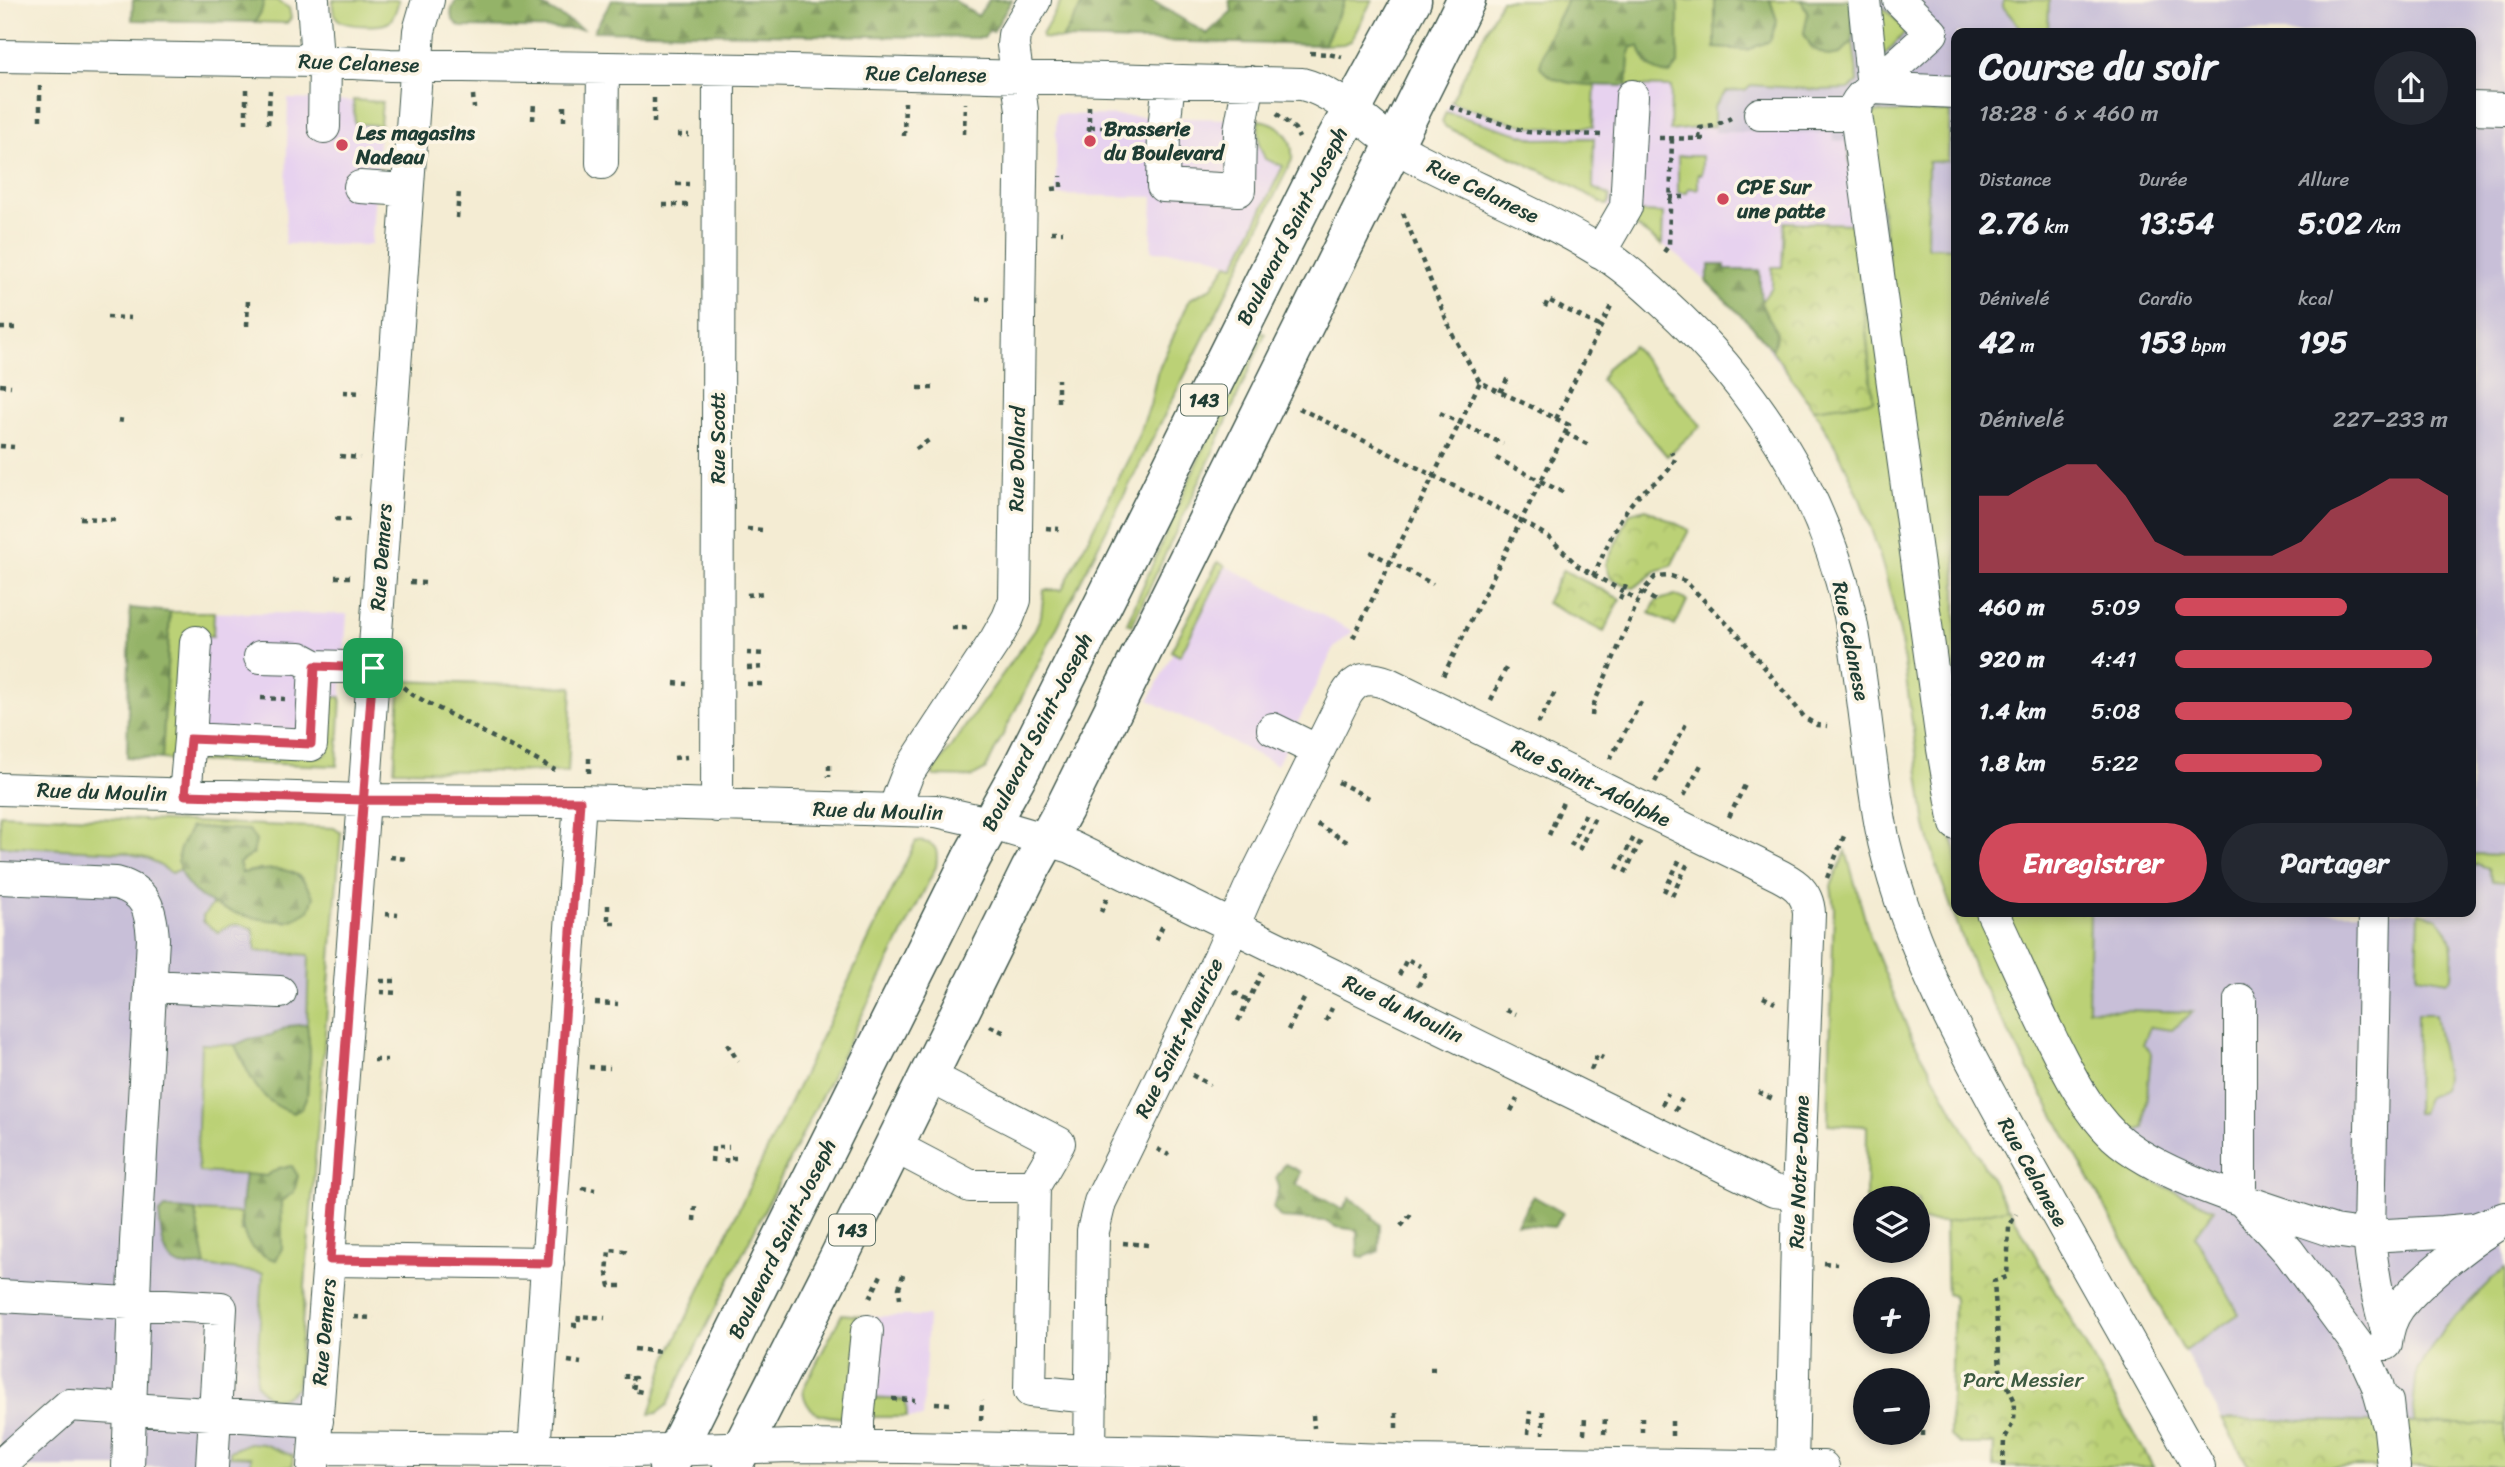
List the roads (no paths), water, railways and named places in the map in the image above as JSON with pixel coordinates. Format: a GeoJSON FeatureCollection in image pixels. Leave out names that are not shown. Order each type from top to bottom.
{"type":"FeatureCollection","features":[{"type":"Feature","properties":{"kind":"main road","name":"Boulevard Saint-Joseph"},"geometry":{"type":"LineString","coordinates":[[672,1458],[989,823],[1022,767],[1326,156],[1412,0]]}},
{"type":"Feature","properties":{"kind":"main road","name":"143"},"geometry":{"type":"LineString","coordinates":[[737,1457],[1466,0]]}},
{"type":"Feature","properties":{"kind":"street"},"geometry":{"type":"LineString","coordinates":[[313,0],[321,62],[324,127]]}},
{"type":"Feature","properties":{"kind":"street","name":"Rue Demers"},"geometry":{"type":"LineString","coordinates":[[315,1446],[364,800],[385,674],[407,190],[420,20],[428,0]]}},
{"type":"Feature","properties":{"kind":"street","name":"Rue Dollard"},"geometry":{"type":"LineString","coordinates":[[898,810],[899,796],[908,773],[996,639],[1015,600],[1022,110],[1014,35],[1035,0]]}},
{"type":"Feature","properties":{"kind":"street"},"geometry":{"type":"LineString","coordinates":[[1864,0],[1873,88]]}},
{"type":"Feature","properties":{"kind":"street"},"geometry":{"type":"LineString","coordinates":[[1899,0],[1944,33],[1857,102],[1856,114],[1939,724],[1951,795]]}},
{"type":"Feature","properties":{"kind":"street","name":"Rue Celanese"},"geometry":{"type":"LineString","coordinates":[[0,56],[416,66],[719,69],[1302,84],[1314,86],[1327,93],[1395,145],[1433,167],[1542,220],[1600,252],[1652,292],[1722,361],[1765,418],[1796,470],[1823,528],[1849,609],[1882,831],[1891,870],[1919,953],[1967,1053],[2199,1467]]}},
{"type":"Feature","properties":{"kind":"street"},"geometry":{"type":"LineString","coordinates":[[603,68],[603,163]]}},
{"type":"Feature","properties":{"kind":"street","name":"Rue Scott"},"geometry":{"type":"LineString","coordinates":[[717,806],[719,69]]}},
{"type":"Feature","properties":{"kind":"street"},"geometry":{"type":"LineString","coordinates":[[1169,80],[1164,129],[1163,186],[1239,190],[1240,130],[1248,82]]}},
{"type":"Feature","properties":{"kind":"street"},"geometry":{"type":"LineString","coordinates":[[1873,88],[1951,92]]}},
{"type":"Feature","properties":{"kind":"street"},"geometry":{"type":"LineString","coordinates":[[1600,252],[1626,207],[1632,96]]}},
{"type":"Feature","properties":{"kind":"street"},"geometry":{"type":"LineString","coordinates":[[2476,108],[2505,109]]}},
{"type":"Feature","properties":{"kind":"street"},"geometry":{"type":"LineString","coordinates":[[1760,114],[1856,114]]}},
{"type":"Feature","properties":{"kind":"street"},"geometry":{"type":"LineString","coordinates":[[360,187],[407,190]]}},
{"type":"Feature","properties":{"kind":"street"},"geometry":{"type":"LineString","coordinates":[[185,795],[196,642]]}},
{"type":"Feature","properties":{"kind":"street"},"geometry":{"type":"LineString","coordinates":[[260,657],[300,659],[315,666],[385,674]]}},
{"type":"Feature","properties":{"kind":"street"},"geometry":{"type":"LineString","coordinates":[[190,739],[311,744],[315,666]]}},
{"type":"Feature","properties":{"kind":"street","name":"Rue Saint-Maurice"},"geometry":{"type":"LineString","coordinates":[[1090,1450],[1095,1218],[1106,1186],[1350,688],[1369,678],[1387,683]]}},
{"type":"Feature","properties":{"kind":"street","name":"Rue Saint-Adolphe"},"geometry":{"type":"LineString","coordinates":[[1387,683],[1794,883]]}},
{"type":"Feature","properties":{"kind":"street"},"geometry":{"type":"LineString","coordinates":[[1273,729],[1318,751]]}},
{"type":"Feature","properties":{"kind":"street"},"geometry":{"type":"LineString","coordinates":[[534,1451],[584,788]]}},
{"type":"Feature","properties":{"kind":"street","name":"Rue du Moulin"},"geometry":{"type":"LineString","coordinates":[[0,789],[364,800],[584,788],[717,806],[936,811],[1071,847],[1774,1191],[1798,1194]]}},
{"type":"Feature","properties":{"kind":"street"},"geometry":{"type":"LineString","coordinates":[[0,878],[116,883],[131,887],[148,907],[152,922],[128,1467]]}},
{"type":"Feature","properties":{"kind":"street","name":"Rue Notre-Dame"},"geometry":{"type":"LineString","coordinates":[[1792,1466],[1798,1194],[1809,914],[1803,892],[1794,883]]}},
{"type":"Feature","properties":{"kind":"street"},"geometry":{"type":"LineString","coordinates":[[1994,917],[2060,1057],[2095,1115],[2114,1136],[2152,1162],[2240,1198],[2334,1231],[2369,1236],[2475,1229],[2505,1219]]}},
{"type":"Feature","properties":{"kind":"street"},"geometry":{"type":"LineString","coordinates":[[2375,917],[2369,1236],[2373,1274],[2387,1330],[2385,1364],[2393,1467]]}},
{"type":"Feature","properties":{"kind":"street"},"geometry":{"type":"LineString","coordinates":[[150,986],[280,992]]}},
{"type":"Feature","properties":{"kind":"street"},"geometry":{"type":"LineString","coordinates":[[2240,1000],[2240,1198],[2289,1252],[2362,1352],[2377,1384],[2388,1423]]}},
{"type":"Feature","properties":{"kind":"street"},"geometry":{"type":"LineString","coordinates":[[929,1076],[1059,1143],[1034,1186],[1030,1391],[1091,1397]]}},
{"type":"Feature","properties":{"kind":"street"},"geometry":{"type":"LineString","coordinates":[[894,1146],[970,1186],[1034,1186]]}},
{"type":"Feature","properties":{"kind":"street"},"geometry":{"type":"LineString","coordinates":[[2387,1330],[2397,1309],[2414,1291],[2474,1240],[2505,1219]]}},
{"type":"Feature","properties":{"kind":"street"},"geometry":{"type":"LineString","coordinates":[[330,1260],[548,1263]]}},
{"type":"Feature","properties":{"kind":"street"},"geometry":{"type":"LineString","coordinates":[[0,1296],[221,1308],[212,1467]]}},
{"type":"Feature","properties":{"kind":"street"},"geometry":{"type":"LineString","coordinates":[[858,1446],[867,1331]]}},
{"type":"Feature","properties":{"kind":"street"},"geometry":{"type":"LineString","coordinates":[[0,1466],[69,1405],[216,1415],[315,1446],[534,1451],[672,1458],[737,1457],[858,1446],[1090,1450],[1380,1463],[1823,1467]]}},
{"type":"Feature","properties":{"kind":"place","name":"Brasserie du Boulevard"},"geometry":{"type":"Point","coordinates":[1090,141]}},
{"type":"Feature","properties":{"kind":"place","name":"Les magasins Nadeau"},"geometry":{"type":"Point","coordinates":[342,145]}},
{"type":"Feature","properties":{"kind":"place","name":"CPE Sur une patte"},"geometry":{"type":"Point","coordinates":[1723,199]}},
{"type":"Feature","properties":{"kind":"park label","name":"Parc Messier"},"geometry":{"type":"Point","coordinates":[2023,1380]}}]}
